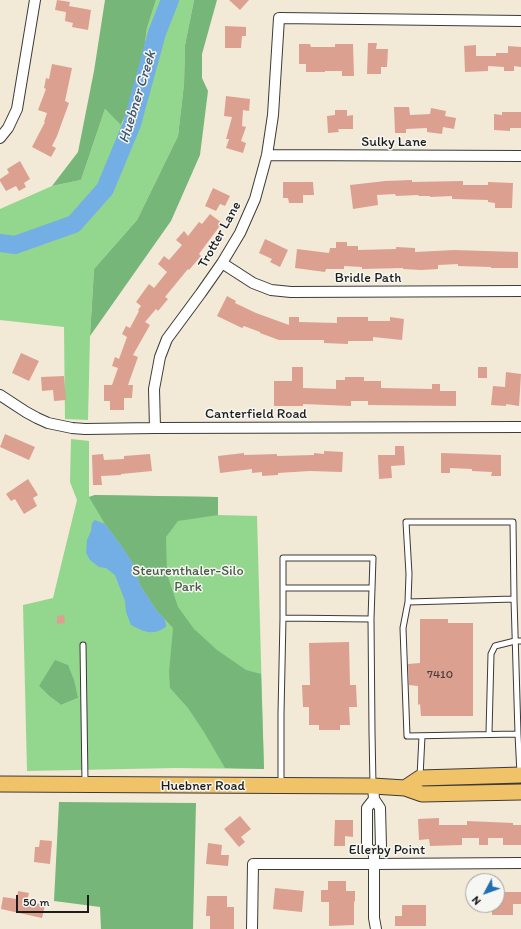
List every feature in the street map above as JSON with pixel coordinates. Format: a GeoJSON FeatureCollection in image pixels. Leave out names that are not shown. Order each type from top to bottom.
{"type":"FeatureCollection","features":[{"type":"Feature","properties":{"kind":"main road"},"geometry":{"type":"LineString","coordinates":[[405,788],[420,778],[520,775]]}},
{"type":"Feature","properties":{"kind":"main road","name":"Huebner Road"},"geometry":{"type":"LineString","coordinates":[[0,784],[282,786],[374,793],[405,788],[422,794],[521,792]]}},
{"type":"Feature","properties":{"kind":"street"},"geometry":{"type":"LineString","coordinates":[[0,138],[8,128],[17,109],[34,0]]}},
{"type":"Feature","properties":{"kind":"street","name":"Trotter Lane"},"geometry":{"type":"LineString","coordinates":[[155,428],[154,389],[160,357],[168,339],[222,263],[240,233],[255,199],[267,155],[273,115],[279,18],[521,21]]}},
{"type":"Feature","properties":{"kind":"street","name":"Sulky Lane"},"geometry":{"type":"LineString","coordinates":[[267,155],[521,156]]}},
{"type":"Feature","properties":{"kind":"street","name":"Bridle Path"},"geometry":{"type":"LineString","coordinates":[[222,263],[253,283],[271,290],[292,292],[521,291]]}},
{"type":"Feature","properties":{"kind":"street","name":"Canterfield Road"},"geometry":{"type":"LineString","coordinates":[[0,395],[37,418],[48,423],[85,430],[155,428],[521,427]]}},
{"type":"Feature","properties":{"kind":"street"},"geometry":{"type":"LineString","coordinates":[[374,793],[367,808],[367,847],[374,853],[374,918],[376,929]]}},
{"type":"Feature","properties":{"kind":"street"},"geometry":{"type":"LineString","coordinates":[[374,793],[380,808],[381,847],[374,853]]}},
{"type":"Feature","properties":{"kind":"street","name":"Ellerby Point"},"geometry":{"type":"LineString","coordinates":[[252,929],[253,864],[521,863]]}},
{"type":"Feature","properties":{"kind":"lane"},"geometry":{"type":"LineString","coordinates":[[518,734],[406,736],[402,628],[408,602],[409,574],[406,522],[513,522],[514,599],[518,641],[518,734],[520,775]]}},
{"type":"Feature","properties":{"kind":"lane"},"geometry":{"type":"LineString","coordinates":[[282,786],[281,714],[283,558],[373,558],[371,619],[374,793]]}},
{"type":"Feature","properties":{"kind":"lane"},"geometry":{"type":"LineString","coordinates":[[283,588],[372,588]]}},
{"type":"Feature","properties":{"kind":"lane"},"geometry":{"type":"LineString","coordinates":[[408,602],[514,599]]}},
{"type":"Feature","properties":{"kind":"lane"},"geometry":{"type":"LineString","coordinates":[[282,618],[371,619]]}},
{"type":"Feature","properties":{"kind":"lane"},"geometry":{"type":"LineString","coordinates":[[489,734],[491,654],[495,646],[518,641]]}},
{"type":"Feature","properties":{"kind":"lane"},"geometry":{"type":"LineString","coordinates":[[83,645],[85,785]]}},
{"type":"Feature","properties":{"kind":"lane"},"geometry":{"type":"LineString","coordinates":[[420,778],[422,736]]}},
{"type":"Feature","properties":{"kind":"green space"},"geometry":{"type":"Polygon","coordinates":[[[105,0],[156,0],[147,28],[139,86],[121,125],[105,109],[81,180],[52,186],[78,152],[94,71],[105,0]]]}},
{"type":"Feature","properties":{"kind":"green space"},"geometry":{"type":"Polygon","coordinates":[[[156,0],[194,0],[185,45],[184,84],[178,136],[137,220],[94,269],[90,336],[88,420],[65,419],[64,327],[0,320],[0,209],[52,186],[81,180],[105,109],[122,125],[139,86],[147,28],[156,0]]]}},
{"type":"Feature","properties":{"kind":"green space"},"geometry":{"type":"Polygon","coordinates":[[[194,0],[217,0],[202,54],[202,78],[208,91],[200,155],[171,221],[90,336],[94,269],[137,220],[178,136],[184,84],[185,45],[194,0]]]}},
{"type":"Feature","properties":{"kind":"green space","name":"Steurenthaler-Silo Park"},"geometry":{"type":"Polygon","coordinates":[[[71,439],[89,441],[89,497],[95,495],[218,497],[218,515],[257,516],[264,769],[176,768],[27,771],[23,605],[53,598],[77,500],[70,482],[71,439]],[[39,686],[61,705],[78,698],[39,686]]]}},
{"type":"Feature","properties":{"kind":"green space"},"geometry":{"type":"Polygon","coordinates":[[[95,495],[218,497],[218,515],[178,521],[166,537],[167,574],[178,607],[194,629],[217,650],[246,670],[261,674],[264,769],[225,768],[188,708],[170,688],[169,672],[173,628],[157,611],[140,585],[134,565],[105,524],[89,497],[95,495]]]}},
{"type":"Feature","properties":{"kind":"green space"},"geometry":{"type":"Polygon","coordinates":[[[55,660],[68,665],[74,680],[78,698],[61,705],[39,686],[55,660]]]}},
{"type":"Feature","properties":{"kind":"green space"},"geometry":{"type":"Polygon","coordinates":[[[59,802],[196,803],[193,929],[101,929],[100,907],[54,901],[59,802]]]}},
{"type":"Feature","properties":{"kind":"water"},"geometry":{"type":"Polygon","coordinates":[[[95,520],[105,524],[123,548],[134,565],[140,585],[157,611],[164,618],[166,627],[161,630],[148,632],[131,625],[126,612],[125,601],[115,575],[106,568],[99,567],[90,560],[86,553],[87,540],[91,531],[92,523],[95,520]]]}},
{"type":"Feature","properties":{"kind":"building"},"geometry":{"type":"Polygon","coordinates":[[[57,0],[70,2],[69,6],[91,10],[88,30],[72,27],[73,23],[65,21],[66,12],[55,10],[57,0]]]}},
{"type":"Feature","properties":{"kind":"building"},"geometry":{"type":"Polygon","coordinates":[[[229,0],[249,0],[240,10],[229,0]]]}},
{"type":"Feature","properties":{"kind":"building"},"geometry":{"type":"Polygon","coordinates":[[[225,26],[246,27],[246,36],[242,36],[241,48],[225,48],[225,26]]]}},
{"type":"Feature","properties":{"kind":"building"},"geometry":{"type":"Polygon","coordinates":[[[368,43],[377,43],[376,49],[388,49],[387,67],[381,67],[381,74],[367,74],[368,43]]]}},
{"type":"Feature","properties":{"kind":"building"},"geometry":{"type":"Polygon","coordinates":[[[299,44],[310,44],[311,47],[335,47],[335,44],[353,44],[354,76],[342,76],[342,71],[306,72],[306,64],[299,64],[299,44]]]}},
{"type":"Feature","properties":{"kind":"building"},"geometry":{"type":"Polygon","coordinates":[[[476,45],[476,56],[496,56],[496,53],[508,53],[508,46],[521,47],[521,67],[514,66],[514,71],[504,71],[504,67],[488,66],[488,71],[465,72],[464,46],[476,45]]]}},
{"type":"Feature","properties":{"kind":"building"},"geometry":{"type":"Polygon","coordinates":[[[52,64],[72,68],[65,101],[69,103],[52,146],[56,148],[51,157],[32,147],[45,122],[47,113],[38,110],[46,89],[44,88],[46,78],[49,79],[52,64]]]}},
{"type":"Feature","properties":{"kind":"building"},"geometry":{"type":"Polygon","coordinates":[[[226,96],[250,99],[249,111],[243,110],[242,126],[246,127],[241,141],[246,143],[243,153],[226,148],[229,139],[226,139],[232,117],[224,116],[226,96]]]}},
{"type":"Feature","properties":{"kind":"building"},"geometry":{"type":"Polygon","coordinates":[[[394,107],[409,107],[410,115],[430,114],[431,108],[446,111],[445,116],[456,118],[454,129],[443,127],[442,134],[427,132],[427,128],[406,129],[406,133],[395,133],[394,107]]]}},
{"type":"Feature","properties":{"kind":"building"},"geometry":{"type":"Polygon","coordinates":[[[335,110],[347,110],[347,116],[353,115],[353,129],[338,129],[339,132],[328,133],[327,116],[335,115],[335,110]]]}},
{"type":"Feature","properties":{"kind":"building"},"geometry":{"type":"Polygon","coordinates":[[[502,112],[521,112],[521,128],[510,128],[510,131],[494,130],[494,114],[502,115],[502,112]]]}},
{"type":"Feature","properties":{"kind":"building"},"geometry":{"type":"Polygon","coordinates":[[[20,161],[30,179],[24,183],[26,187],[19,191],[16,186],[6,191],[0,179],[9,173],[7,169],[20,161]]]}},
{"type":"Feature","properties":{"kind":"building"},"geometry":{"type":"Polygon","coordinates":[[[412,180],[412,182],[463,181],[463,185],[488,185],[488,182],[513,183],[512,208],[495,208],[495,203],[488,202],[488,200],[452,199],[452,196],[396,196],[395,194],[377,195],[378,205],[353,209],[350,185],[412,180]]]}},
{"type":"Feature","properties":{"kind":"building"},"geometry":{"type":"Polygon","coordinates":[[[283,182],[313,182],[314,195],[303,195],[303,203],[289,203],[288,198],[283,198],[283,182]]]}},
{"type":"Feature","properties":{"kind":"building"},"geometry":{"type":"Polygon","coordinates":[[[213,188],[230,196],[225,206],[220,204],[216,211],[205,206],[213,188]]]}},
{"type":"Feature","properties":{"kind":"building"},"geometry":{"type":"Polygon","coordinates":[[[210,214],[222,223],[199,254],[201,256],[165,297],[168,299],[158,311],[156,309],[145,322],[150,325],[133,355],[138,357],[128,385],[133,385],[132,398],[124,398],[124,410],[110,410],[110,401],[104,401],[104,385],[112,385],[118,368],[112,366],[115,357],[119,359],[127,337],[122,334],[126,326],[130,328],[141,306],[136,302],[149,284],[154,288],[167,272],[158,264],[164,256],[169,260],[182,245],[176,240],[184,231],[188,236],[199,222],[202,224],[210,214]]]}},
{"type":"Feature","properties":{"kind":"building"},"geometry":{"type":"Polygon","coordinates":[[[265,239],[288,250],[280,267],[270,262],[272,259],[259,253],[265,239]]]}},
{"type":"Feature","properties":{"kind":"building"},"geometry":{"type":"Polygon","coordinates":[[[336,242],[347,242],[347,246],[358,246],[358,250],[396,249],[396,247],[415,248],[415,252],[454,250],[518,252],[518,268],[458,266],[458,264],[438,265],[438,269],[421,270],[403,268],[362,269],[362,267],[344,266],[344,269],[326,269],[325,272],[295,268],[297,249],[329,253],[330,248],[336,248],[336,242]]]}},
{"type":"Feature","properties":{"kind":"building"},"geometry":{"type":"Polygon","coordinates":[[[227,296],[236,301],[235,303],[256,313],[289,325],[289,317],[299,317],[299,322],[337,323],[337,317],[368,317],[368,321],[390,321],[390,317],[404,319],[402,340],[373,337],[373,341],[348,341],[348,344],[324,343],[324,340],[279,340],[244,326],[242,328],[217,316],[227,296]]]}},
{"type":"Feature","properties":{"kind":"building"},"geometry":{"type":"Polygon","coordinates":[[[21,353],[39,361],[29,381],[12,373],[21,353]]]}},
{"type":"Feature","properties":{"kind":"building"},"geometry":{"type":"Polygon","coordinates":[[[292,367],[303,367],[303,388],[336,389],[336,380],[345,380],[345,377],[364,377],[364,381],[381,381],[381,388],[432,389],[432,384],[440,384],[440,391],[456,391],[456,406],[368,405],[368,401],[351,401],[351,406],[303,404],[303,406],[274,406],[274,381],[292,381],[292,367]]]}},
{"type":"Feature","properties":{"kind":"building"},"geometry":{"type":"Polygon","coordinates":[[[478,367],[487,367],[487,378],[478,378],[478,367]]]}},
{"type":"Feature","properties":{"kind":"building"},"geometry":{"type":"Polygon","coordinates":[[[506,372],[521,374],[519,406],[506,404],[506,406],[491,405],[493,386],[505,387],[506,372]]]}},
{"type":"Feature","properties":{"kind":"building"},"geometry":{"type":"Polygon","coordinates":[[[64,376],[66,400],[54,401],[53,390],[42,391],[41,377],[64,376]]]}},
{"type":"Feature","properties":{"kind":"building"},"geometry":{"type":"Polygon","coordinates":[[[5,434],[35,447],[29,460],[0,447],[5,434]]]}},
{"type":"Feature","properties":{"kind":"building"},"geometry":{"type":"Polygon","coordinates":[[[395,446],[404,446],[405,465],[391,466],[392,478],[379,479],[378,455],[395,455],[395,446]]]}},
{"type":"Feature","properties":{"kind":"building"},"geometry":{"type":"Polygon","coordinates":[[[324,451],[343,452],[342,472],[310,471],[278,473],[278,475],[262,476],[262,472],[252,473],[252,469],[220,473],[218,456],[244,453],[244,455],[277,454],[277,456],[314,455],[314,453],[324,454],[324,451]]]}},
{"type":"Feature","properties":{"kind":"building"},"geometry":{"type":"Polygon","coordinates":[[[441,453],[501,455],[501,476],[491,476],[492,472],[472,471],[472,469],[450,468],[450,473],[441,473],[441,453]]]}},
{"type":"Feature","properties":{"kind":"building"},"geometry":{"type":"Polygon","coordinates":[[[103,454],[104,460],[124,459],[124,456],[150,454],[152,471],[101,476],[102,485],[93,485],[92,455],[103,454]]]}},
{"type":"Feature","properties":{"kind":"building"},"geometry":{"type":"Polygon","coordinates":[[[28,479],[38,495],[33,498],[37,506],[24,514],[15,499],[11,501],[6,494],[28,479]]]}},
{"type":"Feature","properties":{"kind":"building"},"geometry":{"type":"Polygon","coordinates":[[[64,615],[65,623],[57,624],[57,616],[64,615]]]}},
{"type":"Feature","properties":{"kind":"building"},"geometry":{"type":"Polygon","coordinates":[[[420,619],[448,619],[448,623],[473,623],[473,716],[421,716],[420,704],[418,705],[418,686],[409,685],[408,664],[420,663],[420,619]]]}},
{"type":"Feature","properties":{"kind":"building"},"geometry":{"type":"Polygon","coordinates":[[[349,642],[350,685],[356,685],[357,707],[349,707],[350,725],[340,725],[340,730],[319,730],[319,725],[309,725],[309,707],[303,707],[302,685],[310,685],[309,643],[349,642]]]}},
{"type":"Feature","properties":{"kind":"building"},"geometry":{"type":"Polygon","coordinates":[[[240,816],[251,829],[241,837],[245,842],[239,847],[224,829],[240,816]]]}},
{"type":"Feature","properties":{"kind":"building"},"geometry":{"type":"Polygon","coordinates":[[[439,818],[439,825],[467,825],[467,821],[513,823],[513,825],[521,825],[521,845],[503,845],[503,838],[488,838],[488,845],[479,845],[479,838],[462,838],[462,845],[430,846],[429,839],[419,840],[418,819],[439,818]]]}},
{"type":"Feature","properties":{"kind":"building"},"geometry":{"type":"Polygon","coordinates":[[[335,820],[353,820],[353,837],[345,836],[345,846],[334,846],[335,820]]]}},
{"type":"Feature","properties":{"kind":"building"},"geometry":{"type":"Polygon","coordinates":[[[40,840],[52,841],[50,864],[34,862],[35,847],[39,847],[40,840]]]}},
{"type":"Feature","properties":{"kind":"building"},"geometry":{"type":"Polygon","coordinates":[[[208,843],[222,845],[221,855],[229,855],[228,866],[206,864],[208,843]]]}},
{"type":"Feature","properties":{"kind":"building"},"geometry":{"type":"Polygon","coordinates":[[[328,881],[346,881],[346,891],[355,891],[354,925],[329,926],[329,902],[321,902],[321,890],[328,890],[328,881]]]}},
{"type":"Feature","properties":{"kind":"building"},"geometry":{"type":"Polygon","coordinates":[[[275,888],[304,891],[302,912],[273,909],[275,888]]]}},
{"type":"Feature","properties":{"kind":"building"},"geometry":{"type":"Polygon","coordinates":[[[18,891],[29,893],[27,901],[45,905],[42,918],[1,909],[3,897],[17,899],[18,891]]]}},
{"type":"Feature","properties":{"kind":"building"},"geometry":{"type":"Polygon","coordinates":[[[505,892],[521,892],[521,904],[513,904],[513,915],[492,915],[492,913],[505,913],[505,892]]]}},
{"type":"Feature","properties":{"kind":"building"},"geometry":{"type":"Polygon","coordinates":[[[207,896],[227,896],[227,907],[234,907],[234,929],[210,929],[210,916],[206,916],[207,896]]]}},
{"type":"Feature","properties":{"kind":"building"},"geometry":{"type":"Polygon","coordinates":[[[402,905],[426,905],[426,926],[395,926],[395,916],[402,916],[402,905]]]}},
{"type":"Feature","properties":{"kind":"waterway","name":"Huebner Creek"},"geometry":{"type":"LineString","coordinates":[[0,243],[15,245],[74,224],[105,189],[132,124],[157,33],[170,0]]}}]}
